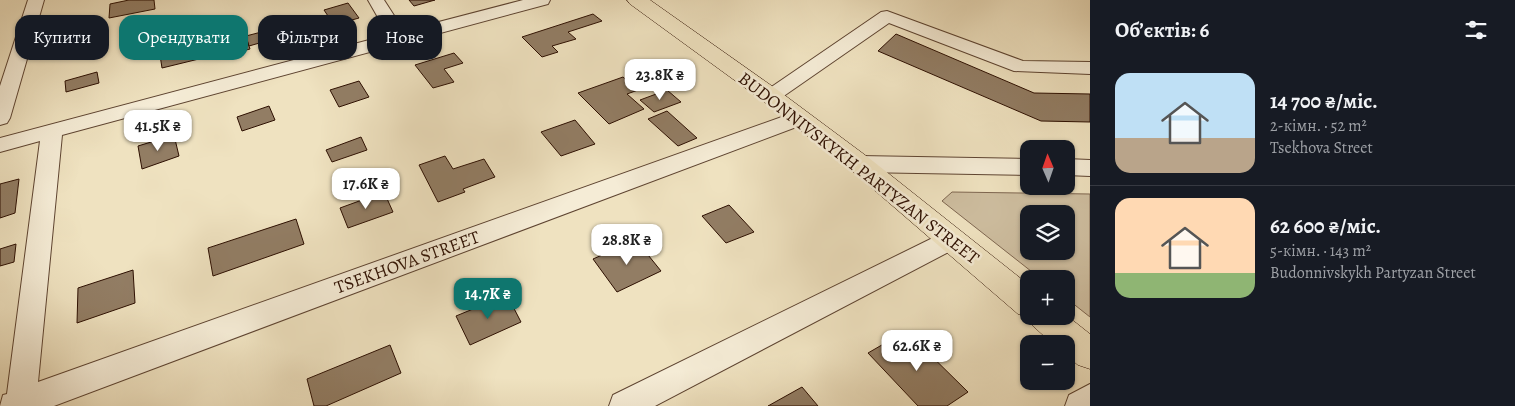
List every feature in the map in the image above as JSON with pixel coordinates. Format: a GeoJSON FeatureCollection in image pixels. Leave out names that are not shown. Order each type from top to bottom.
{"type":"FeatureCollection","features":[{"type":"Feature","properties":{"kind":"main road","name":"BUDONNIVSKYKH PARTYZAN STREET"},"geometry":{"type":"LineString","coordinates":[[638,0],[771,96],[860,164],[1020,297]]}},
{"type":"Feature","properties":{"kind":"main road"},"geometry":{"type":"LineString","coordinates":[[1055,325],[1090,354]]}},
{"type":"Feature","properties":{"kind":"street"},"geometry":{"type":"LineString","coordinates":[[0,118],[36,0]]}},
{"type":"Feature","properties":{"kind":"street"},"geometry":{"type":"LineString","coordinates":[[376,0],[385,15]]}},
{"type":"Feature","properties":{"kind":"street"},"geometry":{"type":"LineString","coordinates":[[442,26],[542,0]]}},
{"type":"Feature","properties":{"kind":"street"},"geometry":{"type":"LineString","coordinates":[[771,96],[887,16],[1021,66],[1090,68]]}},
{"type":"Feature","properties":{"kind":"street"},"geometry":{"type":"LineString","coordinates":[[0,145],[367,45]]}},
{"type":"Feature","properties":{"kind":"street","name":"TSEKHOVA STREET"},"geometry":{"type":"LineString","coordinates":[[17,404],[71,396],[800,118]]}},
{"type":"Feature","properties":{"kind":"street"},"geometry":{"type":"LineString","coordinates":[[17,404],[52,131]]}},
{"type":"Feature","properties":{"kind":"street"},"geometry":{"type":"LineString","coordinates":[[860,164],[1020,167]]}},
{"type":"Feature","properties":{"kind":"street"},"geometry":{"type":"LineString","coordinates":[[1075,168],[1090,168]]}},
{"type":"Feature","properties":{"kind":"street"},"geometry":{"type":"LineString","coordinates":[[624,406],[950,239]]}},
{"type":"Feature","properties":{"kind":"street"},"geometry":{"type":"LineString","coordinates":[[1080,406],[1090,399]]}},
{"type":"Feature","properties":{"kind":"shaded area"},"geometry":{"type":"Polygon","coordinates":[[[952,192],[1020,193],[1020,195],[1090,194],[1090,317],[1075,305],[1075,270],[1030,270],[942,201],[952,192]]]}},
{"type":"Feature","properties":{"kind":"building"},"geometry":{"type":"Polygon","coordinates":[[[129,0],[154,0],[155,9],[109,18],[110,4],[129,0]]]}},
{"type":"Feature","properties":{"kind":"building"},"geometry":{"type":"Polygon","coordinates":[[[409,0],[435,0],[414,6],[409,0]]]}},
{"type":"Feature","properties":{"kind":"building"},"geometry":{"type":"Polygon","coordinates":[[[348,3],[357,15],[327,15],[324,10],[348,3]]]}},
{"type":"Feature","properties":{"kind":"building"},"geometry":{"type":"Polygon","coordinates":[[[593,14],[602,21],[568,32],[576,39],[552,46],[558,52],[542,57],[522,37],[593,14]]]}},
{"type":"Feature","properties":{"kind":"building"},"geometry":{"type":"Polygon","coordinates":[[[258,33],[258,43],[249,46],[248,35],[258,33]]]}},
{"type":"Feature","properties":{"kind":"building"},"geometry":{"type":"Polygon","coordinates":[[[896,34],[1034,93],[1090,94],[1090,122],[1041,121],[878,51],[896,34]]]}},
{"type":"Feature","properties":{"kind":"building"},"geometry":{"type":"Polygon","coordinates":[[[454,53],[463,63],[444,69],[454,82],[433,88],[415,65],[431,60],[442,60],[442,57],[454,53]]]}},
{"type":"Feature","properties":{"kind":"building"},"geometry":{"type":"Polygon","coordinates":[[[161,60],[195,60],[162,68],[161,60]]]}},
{"type":"Feature","properties":{"kind":"building"},"geometry":{"type":"Polygon","coordinates":[[[97,72],[99,83],[66,92],[65,81],[97,72]]]}},
{"type":"Feature","properties":{"kind":"building"},"geometry":{"type":"Polygon","coordinates":[[[623,77],[638,90],[627,94],[644,109],[609,124],[578,93],[623,77]]]}},
{"type":"Feature","properties":{"kind":"building"},"geometry":{"type":"Polygon","coordinates":[[[359,81],[369,97],[339,107],[330,90],[359,81]]]}},
{"type":"Feature","properties":{"kind":"building"},"geometry":{"type":"Polygon","coordinates":[[[667,90],[681,102],[654,112],[640,100],[667,90]]]}},
{"type":"Feature","properties":{"kind":"building"},"geometry":{"type":"Polygon","coordinates":[[[269,106],[275,120],[242,131],[237,117],[269,106]]]}},
{"type":"Feature","properties":{"kind":"building"},"geometry":{"type":"Polygon","coordinates":[[[667,111],[697,138],[678,146],[648,119],[667,111]]]}},
{"type":"Feature","properties":{"kind":"building"},"geometry":{"type":"Polygon","coordinates":[[[575,120],[595,144],[561,156],[541,132],[575,120]]]}},
{"type":"Feature","properties":{"kind":"building"},"geometry":{"type":"Polygon","coordinates":[[[174,135],[179,156],[142,169],[138,146],[174,135]]]}},
{"type":"Feature","properties":{"kind":"building"},"geometry":{"type":"Polygon","coordinates":[[[361,137],[367,150],[332,162],[326,150],[361,137]]]}},
{"type":"Feature","properties":{"kind":"building"},"geometry":{"type":"Polygon","coordinates":[[[445,156],[453,169],[484,159],[495,177],[463,189],[465,192],[438,202],[419,165],[445,156]]]}},
{"type":"Feature","properties":{"kind":"building"},"geometry":{"type":"Polygon","coordinates":[[[19,179],[15,213],[0,218],[0,184],[19,179]]]}},
{"type":"Feature","properties":{"kind":"building"},"geometry":{"type":"Polygon","coordinates":[[[384,192],[393,212],[348,228],[340,208],[384,192]]]}},
{"type":"Feature","properties":{"kind":"building"},"geometry":{"type":"Polygon","coordinates":[[[729,205],[754,232],[726,243],[702,216],[729,205]]]}},
{"type":"Feature","properties":{"kind":"building"},"geometry":{"type":"Polygon","coordinates":[[[296,219],[304,244],[213,276],[208,248],[296,219]]]}},
{"type":"Feature","properties":{"kind":"building"},"geometry":{"type":"Polygon","coordinates":[[[636,240],[661,271],[617,292],[593,259],[636,240]]]}},
{"type":"Feature","properties":{"kind":"building"},"geometry":{"type":"Polygon","coordinates":[[[16,244],[14,262],[0,266],[0,249],[16,244]]]}},
{"type":"Feature","properties":{"kind":"building"},"geometry":{"type":"Polygon","coordinates":[[[133,270],[135,303],[77,323],[78,288],[133,270]]]}},
{"type":"Feature","properties":{"kind":"building"},"geometry":{"type":"Polygon","coordinates":[[[507,295],[521,322],[470,345],[456,316],[507,295]]]}},
{"type":"Feature","properties":{"kind":"building"},"geometry":{"type":"Polygon","coordinates":[[[906,331],[968,392],[947,406],[918,406],[868,353],[906,331]]]}},
{"type":"Feature","properties":{"kind":"building"},"geometry":{"type":"Polygon","coordinates":[[[390,345],[401,373],[326,406],[314,406],[307,379],[390,345]]]}},
{"type":"Feature","properties":{"kind":"building"},"geometry":{"type":"Polygon","coordinates":[[[802,387],[818,406],[768,406],[802,387]]]}}]}
